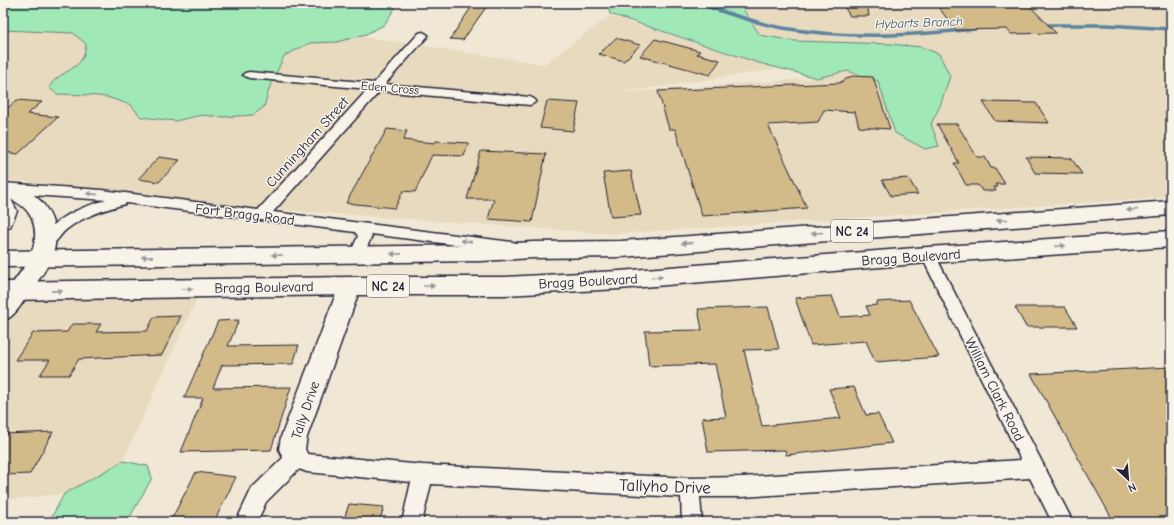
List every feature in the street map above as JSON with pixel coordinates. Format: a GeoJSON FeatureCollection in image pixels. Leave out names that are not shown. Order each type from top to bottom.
{"type":"FeatureCollection","features":[{"type":"Feature","properties":{"kind":"main road"},"geometry":{"type":"LineString","coordinates":[[3,191],[18,195],[35,207],[42,217],[45,227],[43,251]]}},
{"type":"Feature","properties":{"kind":"main road"},"geometry":{"type":"LineString","coordinates":[[3,202],[7,211],[3,222]]}},
{"type":"Feature","properties":{"kind":"main road","name":"NC 24"},"geometry":{"type":"LineString","coordinates":[[3,259],[43,251],[357,254],[481,253],[533,250],[621,249],[1171,208]]}},
{"type":"Feature","properties":{"kind":"main road","name":"Bragg Boulevard"},"geometry":{"type":"LineString","coordinates":[[11,291],[350,286],[501,286],[619,280],[928,255],[1171,239]]}},
{"type":"Feature","properties":{"kind":"main road","name":"Fort Bragg Road"},"geometry":{"type":"LineString","coordinates":[[3,312],[11,291],[43,251]]}},
{"type":"Feature","properties":{"kind":"main road","name":"Tally Drive"},"geometry":{"type":"LineString","coordinates":[[296,458],[292,449],[294,437],[350,286]]}},
{"type":"Feature","properties":{"kind":"street","name":"Cunningham Street"},"geometry":{"type":"LineString","coordinates":[[261,216],[424,35]]}},
{"type":"Feature","properties":{"kind":"street","name":"Eden Cross"},"geometry":{"type":"LineString","coordinates":[[249,75],[530,101]]}},
{"type":"Feature","properties":{"kind":"street","name":"Fort Bragg Road"},"geometry":{"type":"LineString","coordinates":[[3,188],[79,193],[360,228],[387,230],[533,250]]}},
{"type":"Feature","properties":{"kind":"street","name":"Fort Bragg Road"},"geometry":{"type":"LineString","coordinates":[[43,251],[62,224],[81,213],[99,206],[130,199]]}},
{"type":"Feature","properties":{"kind":"street"},"geometry":{"type":"LineString","coordinates":[[357,254],[365,236],[360,228]]}},
{"type":"Feature","properties":{"kind":"street","name":"William Clark Road"},"geometry":{"type":"LineString","coordinates":[[928,255],[1063,522]]}},
{"type":"Feature","properties":{"kind":"street","name":"Tallyho Drive"},"geometry":{"type":"LineString","coordinates":[[296,458],[308,463],[423,474],[690,488],[742,487],[1036,468]]}},
{"type":"Feature","properties":{"kind":"street","name":"Tally Drive"},"geometry":{"type":"LineString","coordinates":[[246,522],[259,495],[296,458]]}},
{"type":"Feature","properties":{"kind":"street"},"geometry":{"type":"LineString","coordinates":[[412,522],[423,474]]}},
{"type":"Feature","properties":{"kind":"street"},"geometry":{"type":"LineString","coordinates":[[690,488],[692,522]]}},
{"type":"Feature","properties":{"kind":"shaded area"},"geometry":{"type":"Polygon","coordinates":[[[3,3],[298,27],[544,64],[610,16],[777,69],[618,93],[817,78],[847,71],[879,81],[931,124],[950,76],[795,41],[760,35],[743,9],[743,3],[1171,3],[1171,197],[614,234],[256,208],[3,179],[3,3]],[[616,38],[600,54],[624,61],[640,44],[616,38]],[[655,39],[641,56],[710,75],[720,60],[697,54],[699,51],[684,47],[681,49],[668,42],[655,39]],[[548,101],[541,128],[573,131],[548,101]],[[387,129],[346,203],[395,208],[403,191],[403,140],[407,131],[387,129]],[[481,151],[467,198],[494,199],[488,219],[532,222],[481,151]]]}},
{"type":"Feature","properties":{"kind":"shaded area"},"geometry":{"type":"Polygon","coordinates":[[[197,298],[123,461],[64,494],[3,500],[3,299],[197,298]]]}},
{"type":"Feature","properties":{"kind":"green space"},"geometry":{"type":"Polygon","coordinates":[[[3,3],[395,3],[395,8],[384,25],[366,34],[337,42],[310,43],[284,56],[269,89],[264,107],[253,115],[223,117],[202,115],[175,121],[141,117],[131,105],[107,97],[57,94],[49,88],[56,79],[80,62],[84,55],[86,44],[73,33],[3,30],[3,3]]]}},
{"type":"Feature","properties":{"kind":"green space"},"geometry":{"type":"Polygon","coordinates":[[[607,3],[743,3],[743,9],[760,35],[795,41],[891,44],[921,47],[939,54],[950,76],[940,106],[931,124],[939,146],[925,149],[895,133],[878,81],[847,71],[817,78],[759,63],[610,14],[607,3]]]}},
{"type":"Feature","properties":{"kind":"green space"},"geometry":{"type":"Polygon","coordinates":[[[123,461],[148,466],[152,478],[127,522],[49,522],[64,494],[123,461]]]}},
{"type":"Feature","properties":{"kind":"building"},"geometry":{"type":"Polygon","coordinates":[[[474,3],[489,3],[463,40],[450,39],[474,3]]]}},
{"type":"Feature","properties":{"kind":"building"},"geometry":{"type":"Polygon","coordinates":[[[867,3],[869,16],[850,16],[843,5],[867,3]]]}},
{"type":"Feature","properties":{"kind":"building"},"geometry":{"type":"Polygon","coordinates":[[[935,3],[1027,3],[1056,33],[1011,34],[1007,29],[956,30],[935,3]]]}},
{"type":"Feature","properties":{"kind":"building"},"geometry":{"type":"Polygon","coordinates":[[[616,38],[640,45],[624,61],[599,54],[616,38]]]}},
{"type":"Feature","properties":{"kind":"building"},"geometry":{"type":"Polygon","coordinates":[[[655,39],[700,51],[697,54],[720,60],[710,75],[640,56],[655,39]]]}},
{"type":"Feature","properties":{"kind":"building"},"geometry":{"type":"Polygon","coordinates":[[[852,76],[873,77],[890,129],[859,127],[855,112],[824,110],[818,122],[768,125],[807,208],[702,216],[675,129],[669,129],[658,91],[839,83],[852,76]]]}},
{"type":"Feature","properties":{"kind":"building"},"geometry":{"type":"Polygon","coordinates":[[[17,100],[42,102],[27,114],[58,117],[18,154],[3,152],[3,112],[17,100]]]}},
{"type":"Feature","properties":{"kind":"building"},"geometry":{"type":"Polygon","coordinates":[[[547,101],[579,103],[573,131],[540,128],[547,101]]]}},
{"type":"Feature","properties":{"kind":"building"},"geometry":{"type":"Polygon","coordinates":[[[983,102],[1036,103],[1049,123],[995,121],[983,102]]]}},
{"type":"Feature","properties":{"kind":"building"},"geometry":{"type":"Polygon","coordinates":[[[937,124],[957,124],[977,157],[985,157],[991,168],[995,168],[1005,184],[996,184],[998,187],[994,187],[996,191],[982,191],[978,185],[966,185],[954,163],[959,163],[937,124]]]}},
{"type":"Feature","properties":{"kind":"building"},"geometry":{"type":"Polygon","coordinates":[[[387,129],[407,131],[403,140],[435,143],[436,141],[469,143],[464,156],[432,155],[415,192],[403,191],[395,208],[346,203],[387,129]]]}},
{"type":"Feature","properties":{"kind":"building"},"geometry":{"type":"Polygon","coordinates":[[[481,151],[546,154],[532,222],[488,219],[494,199],[467,199],[481,151]]]}},
{"type":"Feature","properties":{"kind":"building"},"geometry":{"type":"Polygon","coordinates":[[[159,157],[180,160],[159,182],[138,179],[159,157]]]}},
{"type":"Feature","properties":{"kind":"building"},"geometry":{"type":"Polygon","coordinates":[[[1026,157],[1071,158],[1082,174],[1035,173],[1026,157]]]}},
{"type":"Feature","properties":{"kind":"building"},"geometry":{"type":"Polygon","coordinates":[[[631,171],[641,215],[611,217],[603,173],[631,171]]]}},
{"type":"Feature","properties":{"kind":"building"},"geometry":{"type":"Polygon","coordinates":[[[908,178],[918,194],[891,196],[882,180],[908,178]]]}},
{"type":"Feature","properties":{"kind":"building"},"geometry":{"type":"Polygon","coordinates":[[[832,296],[840,317],[870,315],[866,306],[877,305],[877,302],[909,300],[939,357],[875,362],[866,341],[811,345],[795,298],[832,296]]]}},
{"type":"Feature","properties":{"kind":"building"},"geometry":{"type":"Polygon","coordinates":[[[768,307],[779,349],[744,350],[762,426],[841,418],[829,389],[854,387],[866,415],[878,414],[892,443],[786,455],[785,450],[708,452],[702,418],[726,417],[715,364],[649,366],[645,331],[702,330],[698,309],[768,307]]]}},
{"type":"Feature","properties":{"kind":"building"},"geometry":{"type":"Polygon","coordinates":[[[1015,307],[1065,307],[1077,327],[1026,327],[1015,307]]]}},
{"type":"Feature","properties":{"kind":"building"},"geometry":{"type":"Polygon","coordinates":[[[181,316],[162,355],[79,359],[69,375],[40,375],[50,360],[15,360],[33,333],[67,332],[72,324],[101,324],[96,332],[147,331],[154,317],[181,316]]]}},
{"type":"Feature","properties":{"kind":"building"},"geometry":{"type":"Polygon","coordinates":[[[239,320],[228,346],[299,345],[293,364],[222,365],[213,388],[291,387],[271,450],[181,452],[203,398],[184,398],[218,321],[239,320]]]}},
{"type":"Feature","properties":{"kind":"building"},"geometry":{"type":"Polygon","coordinates":[[[1171,367],[1171,522],[1114,522],[1031,374],[1171,367]]]}},
{"type":"Feature","properties":{"kind":"building"},"geometry":{"type":"Polygon","coordinates":[[[53,432],[30,474],[3,475],[3,434],[53,432]]]}},
{"type":"Feature","properties":{"kind":"building"},"geometry":{"type":"Polygon","coordinates":[[[196,472],[236,477],[214,522],[170,522],[196,472]]]}},
{"type":"Feature","properties":{"kind":"building"},"geometry":{"type":"Polygon","coordinates":[[[349,504],[384,507],[379,522],[343,522],[349,504]]]}},
{"type":"Feature","properties":{"kind":"waterway","name":"Hybarts Branch"},"geometry":{"type":"LineString","coordinates":[[696,3],[772,26],[831,34],[902,35],[974,29]]}},
{"type":"Feature","properties":{"kind":"waterway","name":"Hybarts Branch"},"geometry":{"type":"LineString","coordinates":[[1043,25],[1107,25],[1171,29]]}}]}
